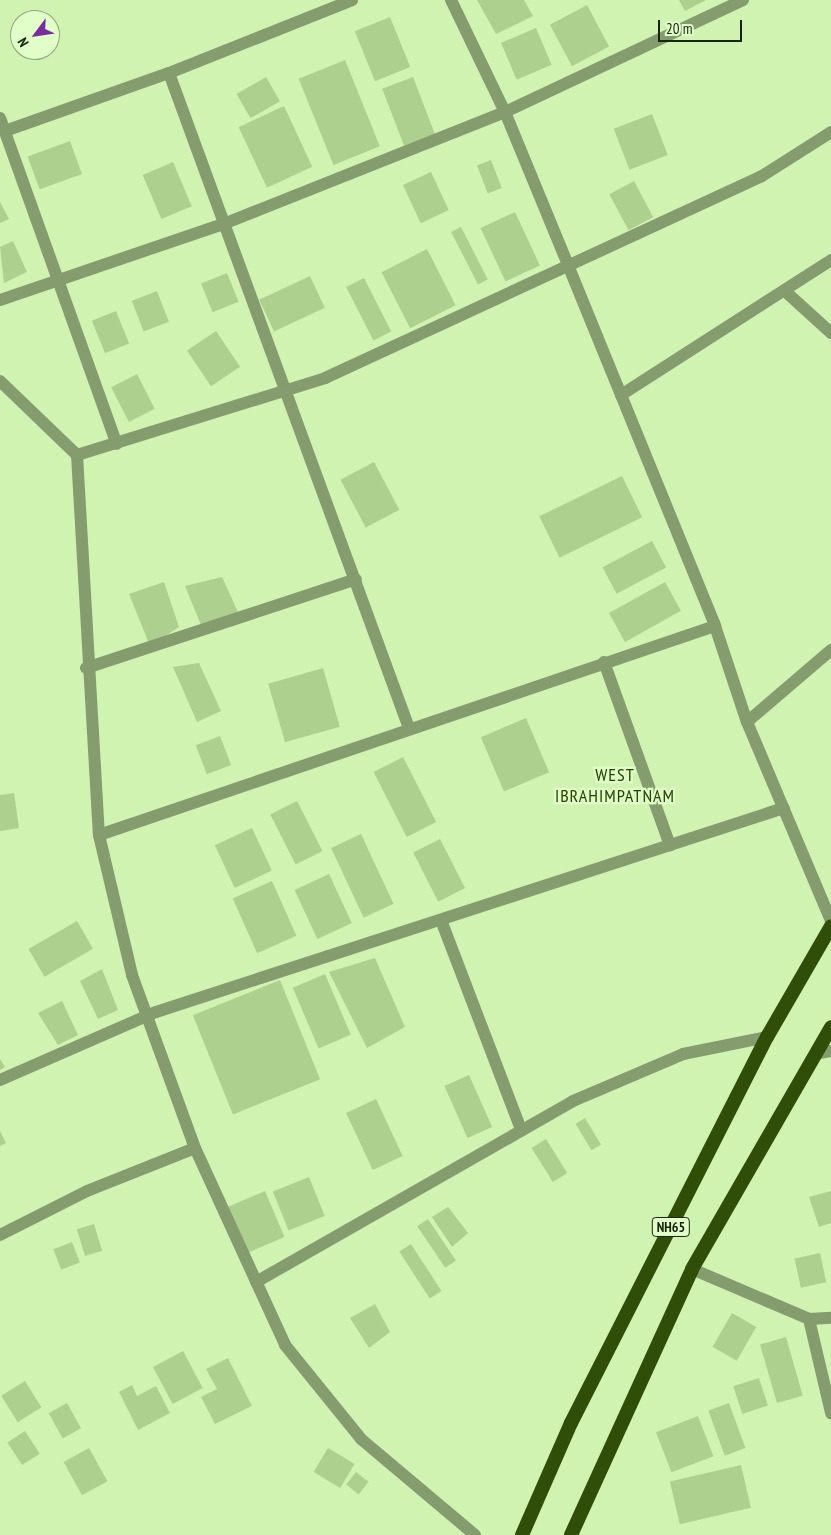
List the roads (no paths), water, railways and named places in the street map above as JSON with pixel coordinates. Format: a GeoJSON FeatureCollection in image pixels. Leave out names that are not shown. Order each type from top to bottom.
{"type":"FeatureCollection","features":[{"type":"Feature","properties":{"kind":"highway","name":"NH65"},"geometry":{"type":"LineString","coordinates":[[522,1535],[571,1423],[767,1037],[831,926]]}},
{"type":"Feature","properties":{"kind":"highway","name":"NH65"},"geometry":{"type":"LineString","coordinates":[[571,1535],[692,1269],[831,1027]]}},
{"type":"Feature","properties":{"kind":"street"},"geometry":{"type":"LineString","coordinates":[[5,131],[169,73],[352,0]]}},
{"type":"Feature","properties":{"kind":"street"},"geometry":{"type":"LineString","coordinates":[[452,0],[505,112],[715,626],[747,722],[831,921]]}},
{"type":"Feature","properties":{"kind":"street"},"geometry":{"type":"LineString","coordinates":[[0,300],[59,282],[226,223],[505,112],[744,0]]}},
{"type":"Feature","properties":{"kind":"street"},"geometry":{"type":"LineString","coordinates":[[169,73],[287,389],[409,728]]}},
{"type":"Feature","properties":{"kind":"street"},"geometry":{"type":"LineString","coordinates":[[0,118],[117,444]]}},
{"type":"Feature","properties":{"kind":"street"},"geometry":{"type":"LineString","coordinates":[[77,455],[325,378],[762,176],[831,132]]}},
{"type":"Feature","properties":{"kind":"street"},"geometry":{"type":"LineString","coordinates":[[621,395],[786,292],[831,260]]}},
{"type":"Feature","properties":{"kind":"street"},"geometry":{"type":"LineString","coordinates":[[786,292],[831,333]]}},
{"type":"Feature","properties":{"kind":"street"},"geometry":{"type":"LineString","coordinates":[[0,381],[77,455],[86,668],[99,835],[132,975],[195,1148],[285,1345],[361,1439],[475,1535]]}},
{"type":"Feature","properties":{"kind":"street"},"geometry":{"type":"LineString","coordinates":[[86,668],[356,579]]}},
{"type":"Feature","properties":{"kind":"street"},"geometry":{"type":"LineString","coordinates":[[99,835],[409,728],[715,626]]}},
{"type":"Feature","properties":{"kind":"street"},"geometry":{"type":"LineString","coordinates":[[747,722],[831,650]]}},
{"type":"Feature","properties":{"kind":"street"},"geometry":{"type":"LineString","coordinates":[[604,662],[670,845]]}},
{"type":"Feature","properties":{"kind":"street"},"geometry":{"type":"LineString","coordinates":[[0,1080],[147,1016],[784,808]]}},
{"type":"Feature","properties":{"kind":"street"},"geometry":{"type":"LineString","coordinates":[[441,920],[521,1130]]}},
{"type":"Feature","properties":{"kind":"street"},"geometry":{"type":"LineString","coordinates":[[256,1282],[572,1101],[683,1054],[767,1037]]}},
{"type":"Feature","properties":{"kind":"street"},"geometry":{"type":"LineString","coordinates":[[815,1054],[831,1051]]}},
{"type":"Feature","properties":{"kind":"street"},"geometry":{"type":"LineString","coordinates":[[0,1234],[87,1191],[195,1148]]}},
{"type":"Feature","properties":{"kind":"street"},"geometry":{"type":"LineString","coordinates":[[692,1269],[809,1319],[831,1318]]}},
{"type":"Feature","properties":{"kind":"street"},"geometry":{"type":"LineString","coordinates":[[809,1319],[831,1412]]}},
{"type":"Feature","properties":{"kind":"district","name":"WEST IBRAHIMPATNAM"},"geometry":{"type":"Point","coordinates":[615,786]}}]}
